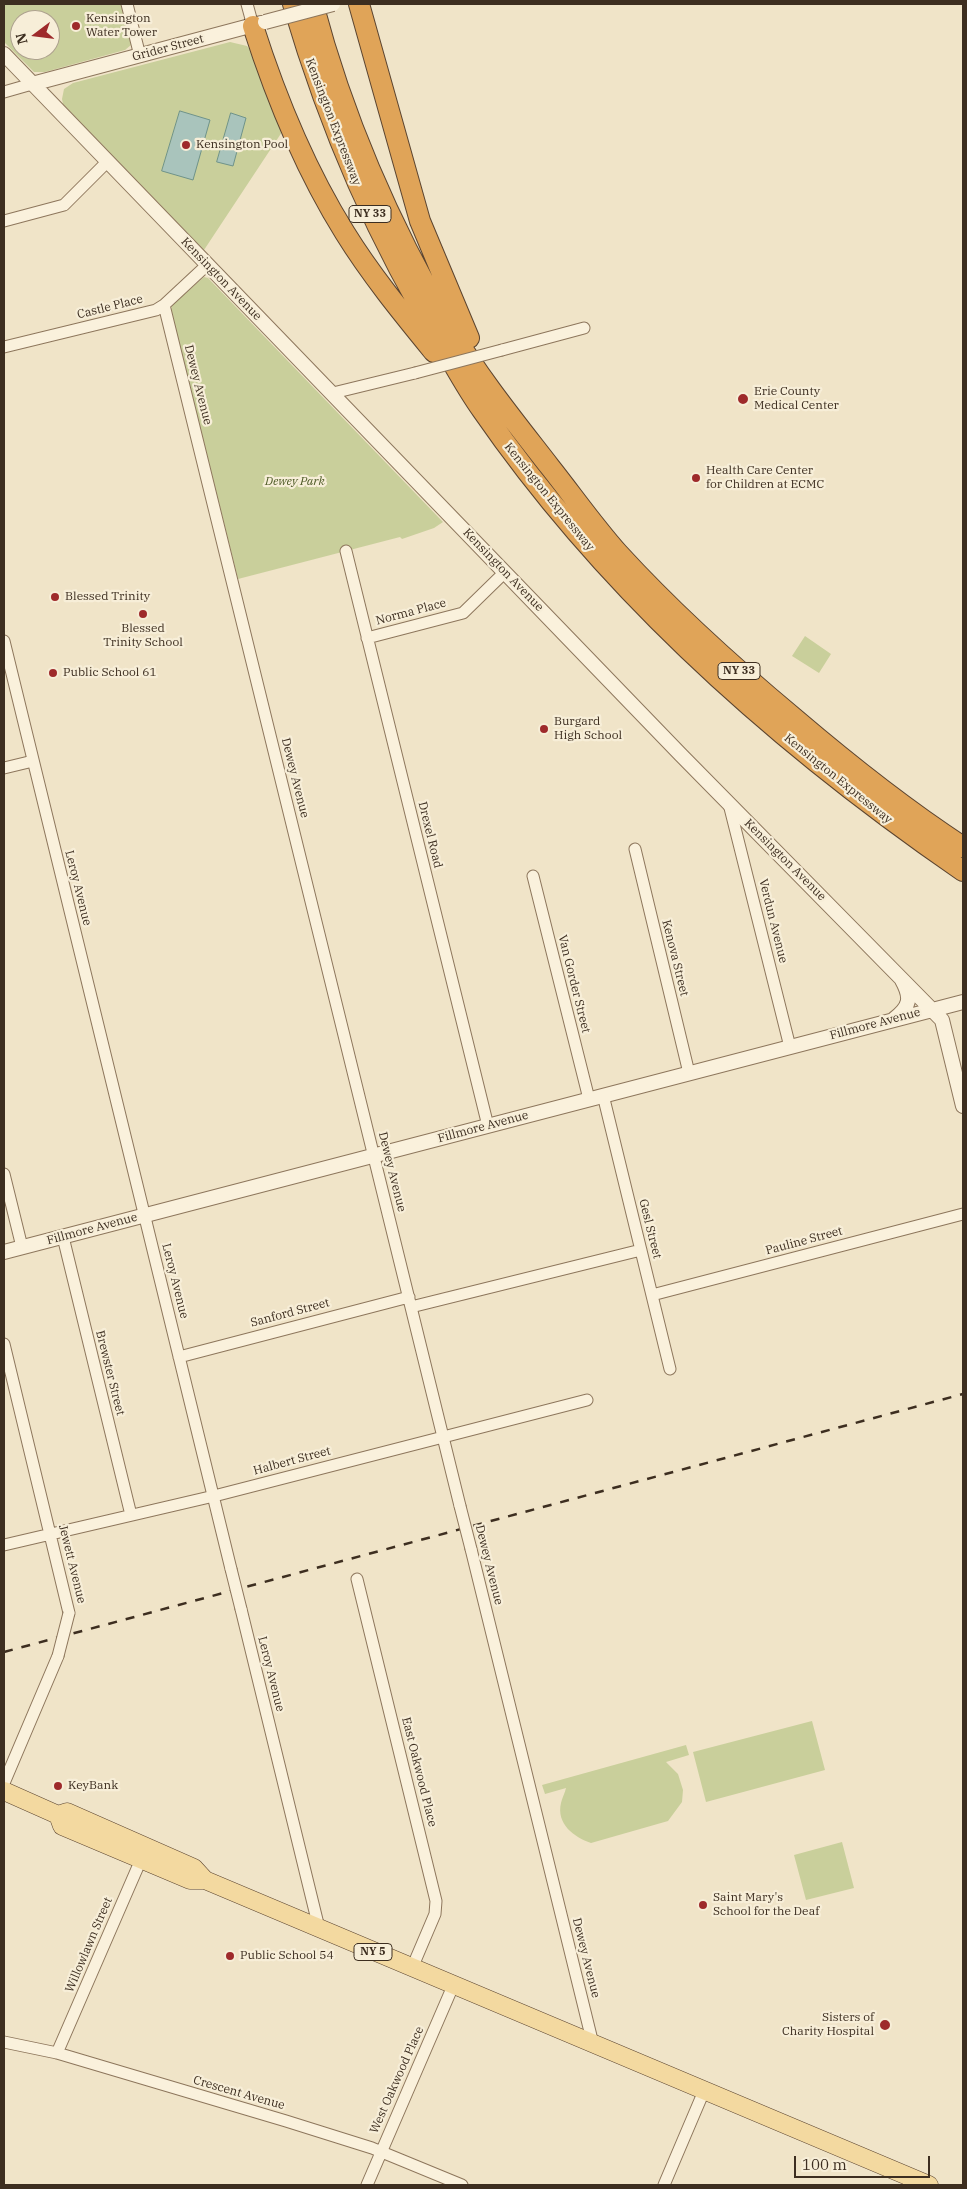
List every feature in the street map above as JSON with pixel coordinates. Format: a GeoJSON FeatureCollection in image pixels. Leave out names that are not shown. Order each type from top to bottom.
{"type":"FeatureCollection","features":[{"type":"Feature","properties":{"kind":"highway","name":"Kensington Expressway"},"geometry":{"type":"LineString","coordinates":[[293,4],[312,70],[332,126],[374,220],[411,294],[488,403],[619,553],[745,677],[842,759],[963,847]]}},
{"type":"Feature","properties":{"kind":"highway","name":"Kensington Expressway"},"geometry":{"type":"LineString","coordinates":[[313,4],[342,101],[382,196],[416,266],[488,403],[534,480],[609,570],[676,639],[770,724],[894,823],[963,870]]}},
{"type":"Feature","properties":{"kind":"highway"},"geometry":{"type":"LineString","coordinates":[[359,4],[420,221],[488,403]]}},
{"type":"Feature","properties":{"kind":"highway"},"geometry":{"type":"LineString","coordinates":[[259,24],[292,131],[316,183],[345,234],[404,315],[488,403]]}},
{"type":"Feature","properties":{"kind":"main road","name":"NY 5"},"geometry":{"type":"LineString","coordinates":[[4,1791],[58,1815],[67,1812],[144,1853],[194,1868],[205,1880],[929,2185]]}},
{"type":"Feature","properties":{"kind":"street"},"geometry":{"type":"LineString","coordinates":[[127,4],[140,56]]}},
{"type":"Feature","properties":{"kind":"street"},"geometry":{"type":"LineString","coordinates":[[247,4],[259,24]]}},
{"type":"Feature","properties":{"kind":"street","name":"Grider Street"},"geometry":{"type":"LineString","coordinates":[[4,92],[333,4]]}},
{"type":"Feature","properties":{"kind":"street","name":"Kensington Avenue"},"geometry":{"type":"LineString","coordinates":[[4,54],[505,572],[933,1010],[942,1020],[963,1106]]}},
{"type":"Feature","properties":{"kind":"street"},"geometry":{"type":"LineString","coordinates":[[4,221],[64,205],[108,161]]}},
{"type":"Feature","properties":{"kind":"street","name":"Castle Place"},"geometry":{"type":"LineString","coordinates":[[4,347],[139,315],[164,306],[207,264]]}},
{"type":"Feature","properties":{"kind":"street","name":"Dewey Avenue"},"geometry":{"type":"LineString","coordinates":[[164,306],[593,2044]]}},
{"type":"Feature","properties":{"kind":"street"},"geometry":{"type":"LineString","coordinates":[[333,393],[584,328]]}},
{"type":"Feature","properties":{"kind":"street","name":"Drexel Road"},"geometry":{"type":"LineString","coordinates":[[346,551],[488,1126]]}},
{"type":"Feature","properties":{"kind":"street","name":"Norma Place"},"geometry":{"type":"LineString","coordinates":[[368,638],[463,613],[505,572]]}},
{"type":"Feature","properties":{"kind":"street","name":"Leroy Avenue"},"geometry":{"type":"LineString","coordinates":[[4,641],[319,1928]]}},
{"type":"Feature","properties":{"kind":"street"},"geometry":{"type":"LineString","coordinates":[[4,768],[33,761]]}},
{"type":"Feature","properties":{"kind":"street","name":"Verdun Avenue"},"geometry":{"type":"LineString","coordinates":[[728,801],[790,1047]]}},
{"type":"Feature","properties":{"kind":"street","name":"Kenova Street"},"geometry":{"type":"LineString","coordinates":[[635,849],[690,1073]]}},
{"type":"Feature","properties":{"kind":"street","name":"Van Gorder Street"},"geometry":{"type":"LineString","coordinates":[[533,876],[589,1099]]}},
{"type":"Feature","properties":{"kind":"street"},"geometry":{"type":"LineString","coordinates":[[894,1020],[904,1012],[908,1002],[908,991],[898,974]]}},
{"type":"Feature","properties":{"kind":"street","name":"Fillmore Avenue"},"geometry":{"type":"LineString","coordinates":[[4,1252],[963,1002]]}},
{"type":"Feature","properties":{"kind":"street","name":"Gesl Street"},"geometry":{"type":"LineString","coordinates":[[603,1096],[670,1368]]}},
{"type":"Feature","properties":{"kind":"street"},"geometry":{"type":"LineString","coordinates":[[4,1174],[22,1247]]}},
{"type":"Feature","properties":{"kind":"street","name":"Pauline Street"},"geometry":{"type":"LineString","coordinates":[[652,1295],[963,1214]]}},
{"type":"Feature","properties":{"kind":"street","name":"Brewster Street"},"geometry":{"type":"LineString","coordinates":[[63,1237],[131,1515]]}},
{"type":"Feature","properties":{"kind":"street","name":"Sanford Street"},"geometry":{"type":"LineString","coordinates":[[179,1357],[641,1250]]}},
{"type":"Feature","properties":{"kind":"street","name":"Jewett Avenue"},"geometry":{"type":"LineString","coordinates":[[4,1344],[69,1613],[58,1656],[4,1783]]}},
{"type":"Feature","properties":{"kind":"street","name":"Halbert Street"},"geometry":{"type":"LineString","coordinates":[[4,1546],[214,1496],[587,1400]]}},
{"type":"Feature","properties":{"kind":"street","name":"East Oakwood Place"},"geometry":{"type":"LineString","coordinates":[[357,1579],[436,1901],[435,1914],[412,1968]]}},
{"type":"Feature","properties":{"kind":"street","name":"Willowlawn Street"},"geometry":{"type":"LineString","coordinates":[[57,2053],[144,1853]]}},
{"type":"Feature","properties":{"kind":"street","name":"West Oakwood Place"},"geometry":{"type":"LineString","coordinates":[[367,2185],[453,1986]]}},
{"type":"Feature","properties":{"kind":"street","name":"Crescent Avenue"},"geometry":{"type":"LineString","coordinates":[[4,2042],[57,2053],[286,2121],[380,2152],[462,2185]]}},
{"type":"Feature","properties":{"kind":"street"},"geometry":{"type":"LineString","coordinates":[[664,2185],[704,2091]]}},
{"type":"Feature","properties":{"kind":"green space"},"geometry":{"type":"Polygon","coordinates":[[[4,4],[121,4],[131,45],[125,50],[45,72],[34,72],[22,60],[60,60],[60,10],[10,10],[10,48],[4,42],[4,4]]]}},
{"type":"Feature","properties":{"kind":"green space","name":"Kensington Pool"},"geometry":{"type":"Polygon","coordinates":[[[230,42],[247,46],[254,54],[282,132],[204,250],[63,104],[62,99],[64,89],[73,83],[230,42]]]}},
{"type":"Feature","properties":{"kind":"green space","name":"Dewey Park"},"geometry":{"type":"Polygon","coordinates":[[[204,277],[208,278],[443,522],[434,528],[402,539],[400,537],[238,579],[171,310],[172,305],[204,277]]]}},
{"type":"Feature","properties":{"kind":"green space"},"geometry":{"type":"Polygon","coordinates":[[[805,636],[831,654],[819,673],[792,656],[805,636]]]}},
{"type":"Feature","properties":{"kind":"green space"},"geometry":{"type":"Polygon","coordinates":[[[812,1721],[825,1770],[706,1802],[693,1752],[812,1721]]]}},
{"type":"Feature","properties":{"kind":"green space"},"geometry":{"type":"Polygon","coordinates":[[[686,1745],[689,1755],[666,1762],[678,1774],[683,1790],[682,1802],[668,1821],[591,1843],[578,1837],[568,1829],[561,1817],[561,1801],[566,1788],[545,1794],[542,1785],[686,1745]]]}},
{"type":"Feature","properties":{"kind":"green space"},"geometry":{"type":"Polygon","coordinates":[[[842,1842],[854,1888],[806,1900],[794,1855],[842,1842]]]}},
{"type":"Feature","properties":{"kind":"water","name":"Kensington Pool"},"geometry":{"type":"Polygon","coordinates":[[[180,111],[210,120],[193,180],[162,171],[180,111]]]}},
{"type":"Feature","properties":{"kind":"water","name":"Kensington Pool"},"geometry":{"type":"Polygon","coordinates":[[[231,113],[246,118],[233,166],[217,162],[231,113]]]}},
{"type":"Feature","properties":{"kind":"railway"},"geometry":{"type":"LineString","coordinates":[[4,1652],[963,1394]]}},
{"type":"Feature","properties":{"kind":"place","name":"Kensington Water Tower"},"geometry":{"type":"Point","coordinates":[76,26]}},
{"type":"Feature","properties":{"kind":"place","name":"Kensington Pool"},"geometry":{"type":"Point","coordinates":[186,145]}},
{"type":"Feature","properties":{"kind":"place","name":"Erie County Medical Center"},"geometry":{"type":"Point","coordinates":[743,399]}},
{"type":"Feature","properties":{"kind":"place","name":"Health Care Center for Children at ECMC"},"geometry":{"type":"Point","coordinates":[696,478]}},
{"type":"Feature","properties":{"kind":"place","name":"Blessed Trinity"},"geometry":{"type":"Point","coordinates":[55,597]}},
{"type":"Feature","properties":{"kind":"place","name":"Blessed Trinity School"},"geometry":{"type":"Point","coordinates":[143,614]}},
{"type":"Feature","properties":{"kind":"place","name":"Public School 61"},"geometry":{"type":"Point","coordinates":[53,673]}},
{"type":"Feature","properties":{"kind":"place","name":"Burgard High School"},"geometry":{"type":"Point","coordinates":[544,729]}},
{"type":"Feature","properties":{"kind":"place","name":"KeyBank"},"geometry":{"type":"Point","coordinates":[58,1786]}},
{"type":"Feature","properties":{"kind":"place","name":"Saint Mary's School for the Deaf"},"geometry":{"type":"Point","coordinates":[703,1905]}},
{"type":"Feature","properties":{"kind":"place","name":"Public School 54"},"geometry":{"type":"Point","coordinates":[230,1956]}},
{"type":"Feature","properties":{"kind":"place","name":"Sisters of Charity Hospital"},"geometry":{"type":"Point","coordinates":[885,2025]}}]}
